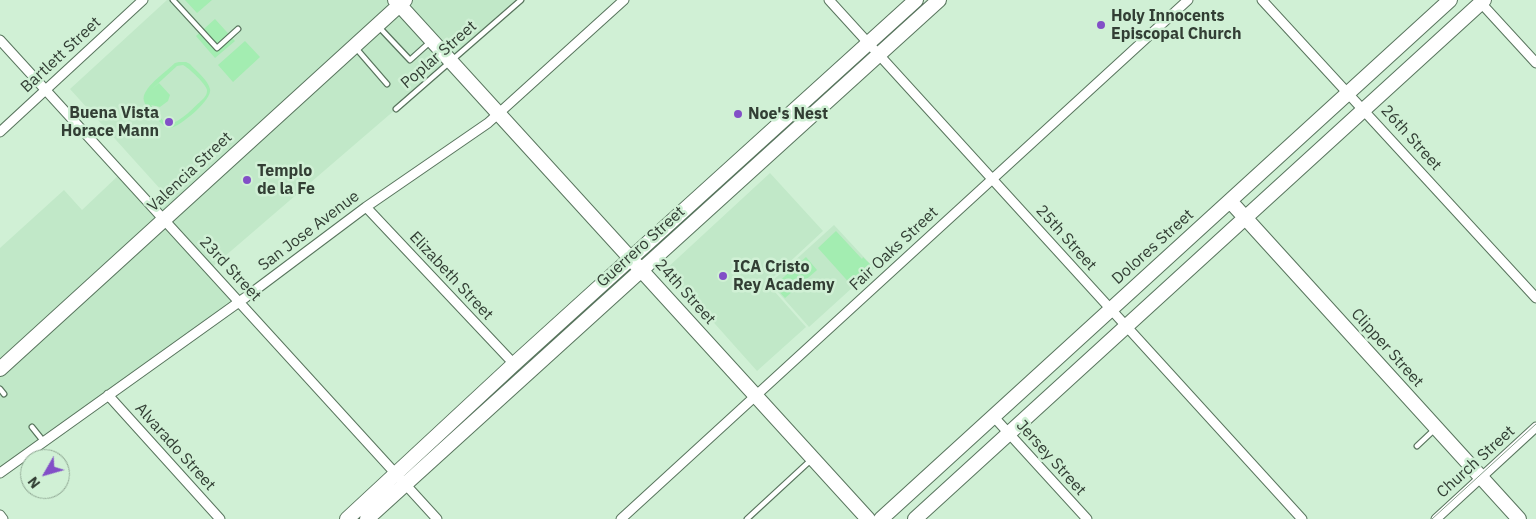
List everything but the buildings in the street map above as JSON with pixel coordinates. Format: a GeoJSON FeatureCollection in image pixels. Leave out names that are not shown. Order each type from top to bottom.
{"type":"FeatureCollection","features":[{"type":"Feature","properties":{"kind":"main road","name":"Guerrero Street"},"geometry":{"type":"LineString","coordinates":[[367,519],[400,479],[514,364],[632,260],[916,0]]}},
{"type":"Feature","properties":{"kind":"main road","name":"Guerrero Street"},"geometry":{"type":"LineString","coordinates":[[347,519],[400,479],[642,270],[939,0]]}},
{"type":"Feature","properties":{"kind":"main road","name":"Dolores Street"},"geometry":{"type":"LineString","coordinates":[[880,519],[1450,0]]}},
{"type":"Feature","properties":{"kind":"main road"},"geometry":{"type":"LineString","coordinates":[[916,519],[1481,1]]}},
{"type":"Feature","properties":{"kind":"main road","name":"24th Street"},"geometry":{"type":"LineString","coordinates":[[400,2],[451,61],[868,519]]}},
{"type":"Feature","properties":{"kind":"main road","name":"Valencia Street"},"geometry":{"type":"LineString","coordinates":[[0,369],[400,2]]}},
{"type":"Feature","properties":{"kind":"main road","name":"Clipper Street"},"geometry":{"type":"LineString","coordinates":[[1230,200],[1519,519]]}},
{"type":"Feature","properties":{"kind":"street","name":"Bartlett Street"},"geometry":{"type":"LineString","coordinates":[[0,132],[143,0]]}},
{"type":"Feature","properties":{"kind":"street","name":"San Jose Avenue"},"geometry":{"type":"LineString","coordinates":[[0,473],[366,207],[499,114],[624,0]]}},
{"type":"Feature","properties":{"kind":"street","name":"25th Street"},"geometry":{"type":"LineString","coordinates":[[829,0],[1302,519]]}},
{"type":"Feature","properties":{"kind":"street","name":"Fair Oaks Street"},"geometry":{"type":"LineString","coordinates":[[621,519],[1188,0]]}},
{"type":"Feature","properties":{"kind":"street","name":"26th Street"},"geometry":{"type":"LineString","coordinates":[[1262,0],[1536,298]]}},
{"type":"Feature","properties":{"kind":"street"},"geometry":{"type":"LineString","coordinates":[[1481,1],[1536,63]]}},
{"type":"Feature","properties":{"kind":"street","name":"23rd Street"},"geometry":{"type":"LineString","coordinates":[[0,40],[437,519]]}},
{"type":"Feature","properties":{"kind":"street","name":"Elizabeth Street"},"geometry":{"type":"LineString","coordinates":[[366,207],[514,364]]}},
{"type":"Feature","properties":{"kind":"street","name":"Alvarado Street"},"geometry":{"type":"LineString","coordinates":[[108,396],[220,519]]}},
{"type":"Feature","properties":{"kind":"street","name":"Jersey Street"},"geometry":{"type":"LineString","coordinates":[[993,416],[1087,519]]}},
{"type":"Feature","properties":{"kind":"street","name":"Church Street"},"geometry":{"type":"LineString","coordinates":[[1436,519],[1536,428]]}},
{"type":"Feature","properties":{"kind":"street"},"geometry":{"type":"LineString","coordinates":[[0,515],[4,519]]}},
{"type":"Feature","properties":{"kind":"lane"},"geometry":{"type":"LineString","coordinates":[[173,0],[217,48],[238,29]]}},
{"type":"Feature","properties":{"kind":"lane","name":"Poplar Street"},"geometry":{"type":"LineString","coordinates":[[396,109],[521,0]]}},
{"type":"Feature","properties":{"kind":"lane"},"geometry":{"type":"LineString","coordinates":[[377,25],[410,60],[432,40]]}},
{"type":"Feature","properties":{"kind":"lane"},"geometry":{"type":"LineString","coordinates":[[354,46],[387,84]]}},
{"type":"Feature","properties":{"kind":"lane"},"geometry":{"type":"LineString","coordinates":[[0,389],[4,394]]}},
{"type":"Feature","properties":{"kind":"lane"},"geometry":{"type":"LineString","coordinates":[[32,427],[44,442]]}},
{"type":"Feature","properties":{"kind":"lane"},"geometry":{"type":"LineString","coordinates":[[1417,446],[1436,428]]}},
{"type":"Feature","properties":{"kind":"lane"},"geometry":{"type":"LineString","coordinates":[[747,519],[813,459]]}},
{"type":"Feature","properties":{"kind":"shaded area"},"geometry":{"type":"Polygon","coordinates":[[[167,0],[516,0],[396,109],[210,269],[239,301],[33,449],[20,449],[20,459],[0,473],[0,248],[64,190],[82,210],[121,173],[148,203],[162,191],[70,89],[167,0]]]}},
{"type":"Feature","properties":{"kind":"shaded area","name":"ICA Cristo Rey Academy"},"geometry":{"type":"Polygon","coordinates":[[[770,173],[823,231],[767,283],[806,327],[757,371],[666,269],[770,173]]]}},
{"type":"Feature","properties":{"kind":"shaded area"},"geometry":{"type":"Polygon","coordinates":[[[834,225],[874,268],[809,327],[770,283],[834,225]]]}},
{"type":"Feature","properties":{"kind":"green space"},"geometry":{"type":"Polygon","coordinates":[[[185,0],[212,0],[197,13],[185,0]]]}},
{"type":"Feature","properties":{"kind":"green space"},"geometry":{"type":"Polygon","coordinates":[[[215,19],[235,41],[215,58],[196,36],[215,19]]]}},
{"type":"Feature","properties":{"kind":"green space"},"geometry":{"type":"Polygon","coordinates":[[[245,41],[260,57],[233,82],[218,65],[245,41]]]}},
{"type":"Feature","properties":{"kind":"green space"},"geometry":{"type":"Polygon","coordinates":[[[186,62],[190,64],[209,86],[210,94],[195,112],[181,123],[170,128],[160,122],[148,108],[144,96],[150,86],[175,63],[186,62]],[[183,65],[177,66],[151,90],[159,83],[170,95],[168,101],[160,107],[151,105],[166,123],[170,124],[181,119],[207,93],[204,84],[183,65]]]}},
{"type":"Feature","properties":{"kind":"green space"},"geometry":{"type":"Polygon","coordinates":[[[836,231],[862,259],[863,257],[874,268],[853,287],[818,248],[836,231]]]}},
{"type":"Feature","properties":{"kind":"green space"},"geometry":{"type":"Polygon","coordinates":[[[806,257],[817,270],[785,298],[774,286],[806,257]]]}},
{"type":"Feature","properties":{"kind":"tram line"},"geometry":{"type":"LineString","coordinates":[[1432,519],[1536,424]]}},
{"type":"Feature","properties":{"kind":"place","name":"Holy Innocents Episcopal Church"},"geometry":{"type":"Point","coordinates":[1101,25]}},
{"type":"Feature","properties":{"kind":"place","name":"Noe's Nest"},"geometry":{"type":"Point","coordinates":[738,114]}},
{"type":"Feature","properties":{"kind":"place","name":"Buena Vista Horace Mann"},"geometry":{"type":"Point","coordinates":[169,122]}},
{"type":"Feature","properties":{"kind":"place","name":"Templo de la Fe"},"geometry":{"type":"Point","coordinates":[247,180]}},
{"type":"Feature","properties":{"kind":"place","name":"ICA Cristo Rey Academy"},"geometry":{"type":"Point","coordinates":[723,276]}}]}
